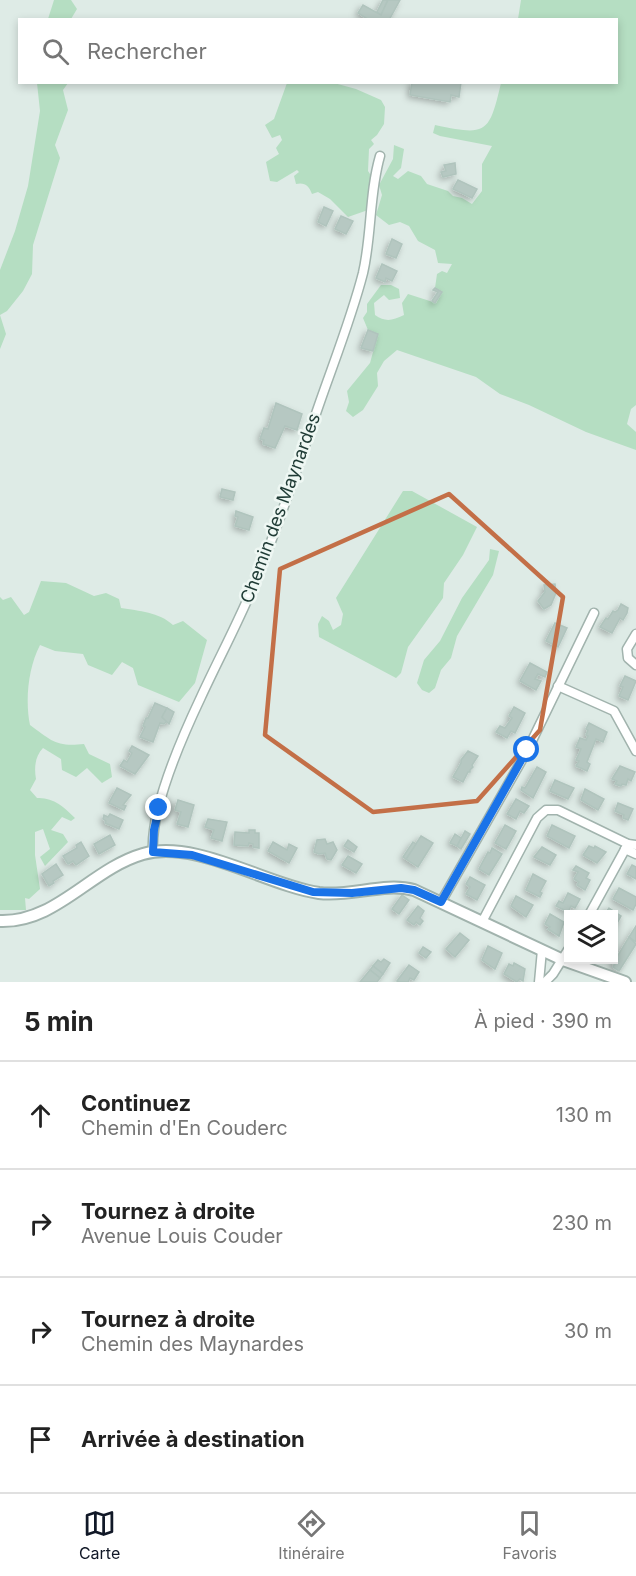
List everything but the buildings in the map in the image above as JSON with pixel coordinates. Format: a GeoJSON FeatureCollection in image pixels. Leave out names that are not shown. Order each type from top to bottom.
{"type":"FeatureCollection","features":[{"type":"Feature","properties":{"kind":"street","name":"Chemin des Maynardes"},"geometry":{"type":"LineString","coordinates":[[153,852],[154,830],[159,808],[177,752],[256,581],[346,326],[363,272],[371,229],[375,176],[380,156]]}},
{"type":"Feature","properties":{"kind":"street"},"geometry":{"type":"LineString","coordinates":[[441,902],[523,758],[594,613]]}},
{"type":"Feature","properties":{"kind":"street"},"geometry":{"type":"LineString","coordinates":[[636,634],[627,649],[628,658],[636,664]]}},
{"type":"Feature","properties":{"kind":"street"},"geometry":{"type":"LineString","coordinates":[[558,686],[614,711],[636,751]]}},
{"type":"Feature","properties":{"kind":"street"},"geometry":{"type":"LineString","coordinates":[[482,922],[537,818],[546,810],[558,810],[630,846],[636,854]]}},
{"type":"Feature","properties":{"kind":"street"},"geometry":{"type":"LineString","coordinates":[[592,910],[630,846]]}},
{"type":"Feature","properties":{"kind":"street"},"geometry":{"type":"LineString","coordinates":[[0,921],[14,921],[35,916],[131,858],[153,852],[192,855],[313,892],[352,893],[401,888],[414,890],[542,950],[564,955]]}},
{"type":"Feature","properties":{"kind":"street"},"geometry":{"type":"LineString","coordinates":[[539,982],[542,950]]}},
{"type":"Feature","properties":{"kind":"street"},"geometry":{"type":"LineString","coordinates":[[545,982],[564,958]]}},
{"type":"Feature","properties":{"kind":"street"},"geometry":{"type":"LineString","coordinates":[[586,964],[625,982]]}},
{"type":"Feature","properties":{"kind":"highlighted area"},"geometry":{"type":"Polygon","coordinates":[[[449,494],[563,597],[540,730],[477,801],[373,812],[265,735],[280,569],[449,494]]]}},
{"type":"Feature","properties":{"kind":"green space"},"geometry":{"type":"Polygon","coordinates":[[[54,0],[71,0],[77,9],[72,18],[48,18],[54,0]]]}},
{"type":"Feature","properties":{"kind":"green space"},"geometry":{"type":"Polygon","coordinates":[[[521,0],[636,0],[636,405],[631,409],[627,424],[636,432],[636,450],[586,432],[500,394],[476,377],[397,350],[384,361],[377,373],[378,386],[363,410],[353,417],[346,411],[349,402],[347,391],[370,363],[378,334],[368,330],[363,318],[367,312],[367,304],[381,285],[391,285],[399,289],[400,298],[389,300],[384,295],[374,303],[375,315],[385,320],[404,315],[402,303],[408,294],[436,303],[442,292],[435,288],[437,274],[442,271],[447,273],[452,264],[438,263],[435,250],[418,241],[409,226],[400,222],[389,225],[376,215],[382,195],[379,185],[393,159],[394,145],[404,149],[401,168],[393,176],[398,179],[408,171],[421,176],[427,184],[448,191],[453,196],[472,204],[482,191],[482,164],[492,146],[440,136],[433,133],[435,125],[466,130],[483,127],[489,122],[493,113],[501,84],[618,84],[618,18],[518,18],[521,0]]]}},
{"type":"Feature","properties":{"kind":"green space"},"geometry":{"type":"Polygon","coordinates":[[[37,84],[67,84],[63,90],[68,110],[55,145],[60,158],[33,245],[32,274],[23,291],[7,311],[0,315],[0,270],[15,231],[28,186],[40,111],[37,84]]]}},
{"type":"Feature","properties":{"kind":"green space"},"geometry":{"type":"Polygon","coordinates":[[[287,84],[338,84],[381,100],[385,107],[384,124],[371,140],[374,144],[369,149],[368,171],[372,177],[368,210],[348,217],[330,199],[318,192],[312,194],[304,184],[296,184],[294,176],[299,172],[297,170],[277,182],[270,181],[266,162],[279,154],[276,148],[282,140],[280,135],[272,138],[265,125],[274,119],[287,84]]]}},
{"type":"Feature","properties":{"kind":"green space"},"geometry":{"type":"Polygon","coordinates":[[[0,315],[6,334],[0,349],[0,315]]]}},
{"type":"Feature","properties":{"kind":"green space"},"geometry":{"type":"Polygon","coordinates":[[[403,491],[412,491],[477,527],[463,555],[444,583],[443,598],[408,647],[401,673],[396,678],[319,637],[318,624],[322,616],[329,621],[333,630],[341,625],[343,614],[336,598],[403,491]]]}},
{"type":"Feature","properties":{"kind":"green space"},"geometry":{"type":"Polygon","coordinates":[[[490,549],[499,551],[493,575],[457,636],[451,658],[441,670],[435,688],[429,693],[422,690],[417,683],[424,660],[440,641],[462,598],[489,560],[490,549]]]}},
{"type":"Feature","properties":{"kind":"green space"},"geometry":{"type":"Polygon","coordinates":[[[41,581],[66,583],[94,596],[106,593],[119,599],[121,608],[155,615],[173,625],[183,621],[207,640],[195,683],[179,702],[138,685],[133,668],[122,662],[112,675],[88,665],[83,654],[55,651],[40,645],[29,685],[30,725],[60,744],[84,744],[89,754],[110,764],[112,777],[102,783],[87,768],[76,777],[62,770],[61,759],[43,748],[40,751],[36,762],[36,779],[30,790],[37,798],[48,799],[58,804],[75,818],[71,821],[62,817],[51,830],[63,834],[68,842],[45,866],[40,857],[50,849],[43,829],[35,832],[35,855],[40,889],[29,899],[25,898],[26,910],[0,910],[0,597],[3,600],[11,597],[24,615],[29,612],[41,581]]]}},
{"type":"Feature","properties":{"kind":"route"},"geometry":{"type":"LineString","coordinates":[[159,808],[154,830],[153,852],[181,853],[210,859],[313,892],[352,893],[401,888],[414,890],[441,902],[527,750]]}}]}
